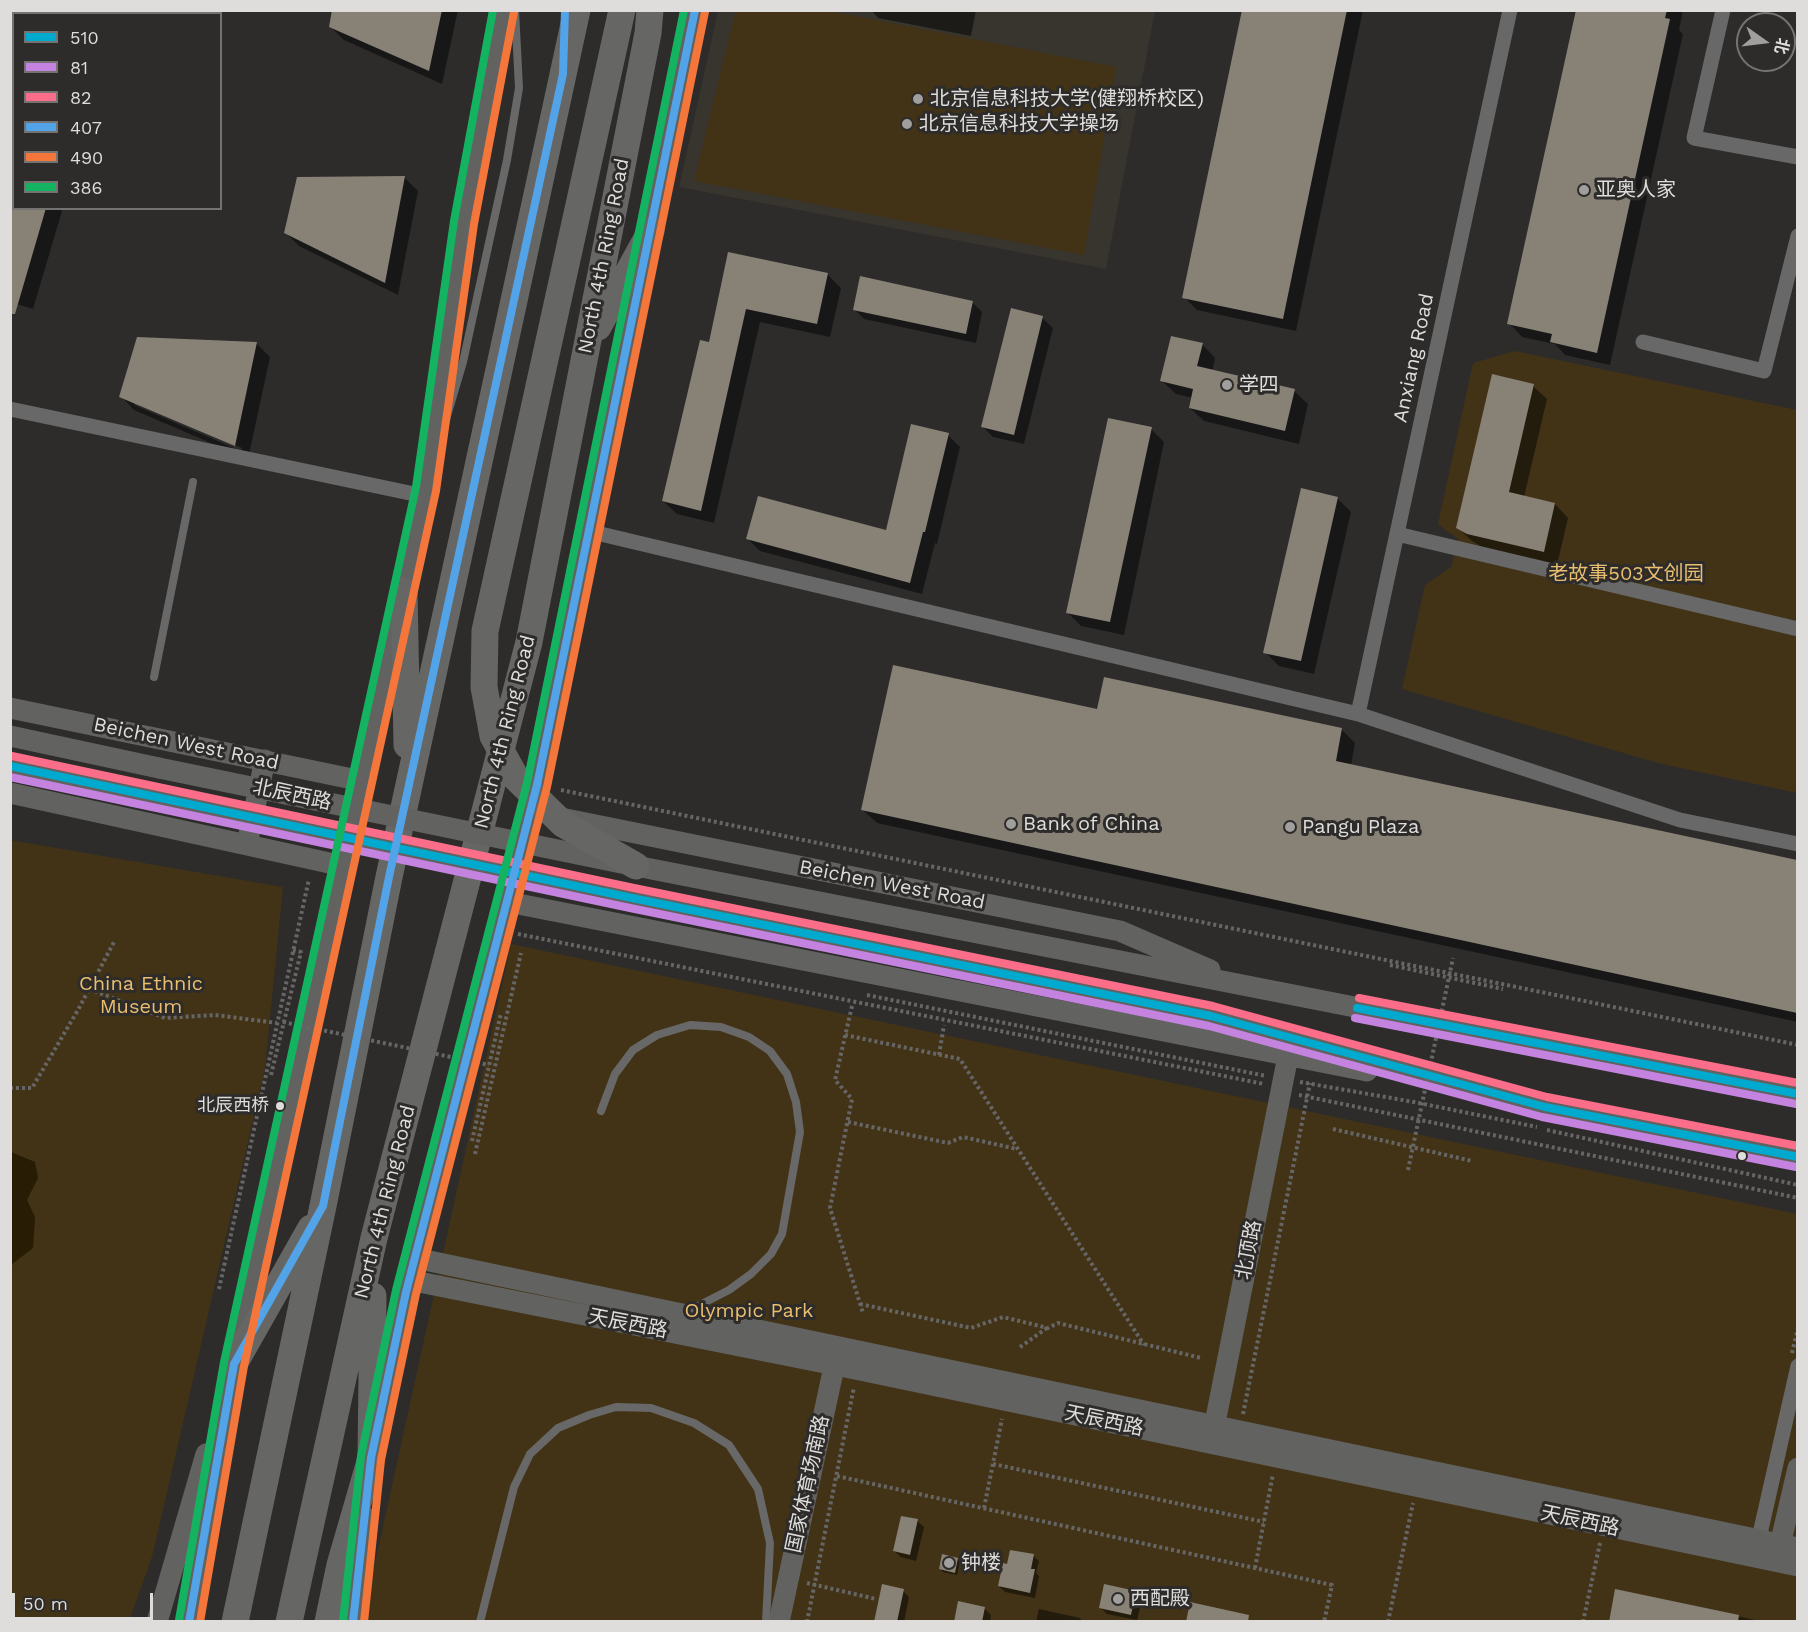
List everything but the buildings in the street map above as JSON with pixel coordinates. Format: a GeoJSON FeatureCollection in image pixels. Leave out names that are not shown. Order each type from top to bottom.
{"type":"FeatureCollection","features":[{"type":"Feature","properties":{"kind":"highway"},"geometry":{"type":"LineString","coordinates":[[563,74],[565,10]]}},
{"type":"Feature","properties":{"kind":"highway"},"geometry":{"type":"LineString","coordinates":[[235,1622],[323,1206],[384,901],[576,10]]}},
{"type":"Feature","properties":{"kind":"highway"},"geometry":{"type":"LineString","coordinates":[[622,10],[485,631],[484,687],[493,736],[516,778],[563,824],[636,866]]}},
{"type":"Feature","properties":{"kind":"highway","name":"North 4th Ring Road"},"geometry":{"type":"LineString","coordinates":[[289,1622],[374,1238],[529,642],[650,18]]}},
{"type":"Feature","properties":{"kind":"highway"},"geometry":{"type":"LineString","coordinates":[[586,350],[651,231]]}},
{"type":"Feature","properties":{"kind":"highway"},"geometry":{"type":"LineString","coordinates":[[404,591],[408,790]]}},
{"type":"Feature","properties":{"kind":"highway"},"geometry":{"type":"LineString","coordinates":[[234,1364],[323,1206]]}},
{"type":"Feature","properties":{"kind":"highway"},"geometry":{"type":"LineString","coordinates":[[328,1622],[340,1565],[371,1458],[374,1238]]}},
{"type":"Feature","properties":{"kind":"street"},"geometry":{"type":"LineString","coordinates":[[189,1622],[234,1364],[425,492],[464,222],[504,10]]}},
{"type":"Feature","properties":{"kind":"street"},"geometry":{"type":"LineString","coordinates":[[353,1622],[371,1458],[415,1258],[537,785],[695,10]]}},
{"type":"Feature","properties":{"kind":"street","name":"Anxiang Road"},"geometry":{"type":"LineString","coordinates":[[1358,714],[1510,10]]}},
{"type":"Feature","properties":{"kind":"street"},"geometry":{"type":"LineString","coordinates":[[1723,10],[1694,138],[1797,157]]}},
{"type":"Feature","properties":{"kind":"street"},"geometry":{"type":"LineString","coordinates":[[1643,342],[1764,371],[1797,236]]}},
{"type":"Feature","properties":{"kind":"street"},"geometry":{"type":"LineString","coordinates":[[10,409],[425,492]]}},
{"type":"Feature","properties":{"kind":"street"},"geometry":{"type":"LineString","coordinates":[[588,531],[1358,714],[1680,820],[1797,844]]}},
{"type":"Feature","properties":{"kind":"street"},"geometry":{"type":"LineString","coordinates":[[1397,534],[1797,629]]}},
{"type":"Feature","properties":{"kind":"street","name":"Beichen West Road"},"geometry":{"type":"LineString","coordinates":[[10,708],[362,781]]}},
{"type":"Feature","properties":{"kind":"street","name":"Beichen West Road"},"geometry":{"type":"LineString","coordinates":[[10,736],[159,768]]}},
{"type":"Feature","properties":{"kind":"street"},"geometry":{"type":"LineString","coordinates":[[247,844],[265,760]]}},
{"type":"Feature","properties":{"kind":"street","name":"北辰西路"},"geometry":{"type":"LineString","coordinates":[[10,766],[632,898],[1211,1016],[1545,1107]]}},
{"type":"Feature","properties":{"kind":"street","name":"北辰西路"},"geometry":{"type":"LineString","coordinates":[[159,768],[636,866]]}},
{"type":"Feature","properties":{"kind":"street"},"geometry":{"type":"LineString","coordinates":[[10,793],[343,866]]}},
{"type":"Feature","properties":{"kind":"street","name":"Beichen West Road"},"geometry":{"type":"LineString","coordinates":[[530,811],[1120,931],[1246,986]]}},
{"type":"Feature","properties":{"kind":"street","name":"Beichen West Road"},"geometry":{"type":"LineString","coordinates":[[636,866],[1797,1094]]}},
{"type":"Feature","properties":{"kind":"street"},"geometry":{"type":"LineString","coordinates":[[508,902],[1797,1157]]}},
{"type":"Feature","properties":{"kind":"street","name":"北顶路"},"geometry":{"type":"LineString","coordinates":[[1213,1435],[1285,1084],[1288,1056]]}},
{"type":"Feature","properties":{"kind":"street","name":"天辰西路"},"geometry":{"type":"LineString","coordinates":[[415,1258],[681,1314],[836,1356],[860,1370],[1213,1435],[1240,1431],[1757,1549]]}},
{"type":"Feature","properties":{"kind":"street","name":"天辰西路"},"geometry":{"type":"LineString","coordinates":[[410,1280],[836,1356],[1757,1549],[1785,1551],[1797,1566]]}},
{"type":"Feature","properties":{"kind":"street","name":"国家体育场南路"},"geometry":{"type":"LineString","coordinates":[[779,1622],[836,1356]]}},
{"type":"Feature","properties":{"kind":"street"},"geometry":{"type":"LineString","coordinates":[[157,1622],[234,1364]]}},
{"type":"Feature","properties":{"kind":"street"},"geometry":{"type":"LineString","coordinates":[[1757,1549],[1797,1366]]}},
{"type":"Feature","properties":{"kind":"street"},"geometry":{"type":"LineString","coordinates":[[1785,1551],[1797,1468]]}},
{"type":"Feature","properties":{"kind":"lane"},"geometry":{"type":"LineString","coordinates":[[425,492],[463,362],[507,160],[519,88],[515,10]]}},
{"type":"Feature","properties":{"kind":"lane"},"geometry":{"type":"LineString","coordinates":[[154,677],[193,482]]}},
{"type":"Feature","properties":{"kind":"lane"},"geometry":{"type":"LineString","coordinates":[[601,1111],[615,1074],[633,1050],[657,1035],[690,1025],[721,1028],[749,1037],[770,1051],[787,1074],[796,1102],[800,1132],[782,1234],[771,1254],[751,1274],[729,1290],[681,1314]]}},
{"type":"Feature","properties":{"kind":"lane"},"geometry":{"type":"LineString","coordinates":[[480,1622],[513,1487],[530,1454],[558,1428],[616,1407],[651,1408],[694,1423],[729,1445],[758,1489],[770,1543],[766,1622]]}},
{"type":"Feature","properties":{"kind":"path"},"geometry":{"type":"LineString","coordinates":[[537,785],[1797,1045]]}},
{"type":"Feature","properties":{"kind":"path"},"geometry":{"type":"LineString","coordinates":[[219,1289],[309,879]]}},
{"type":"Feature","properties":{"kind":"path"},"geometry":{"type":"LineString","coordinates":[[500,931],[1263,1083],[1310,1084],[1414,1102],[1797,1185]]}},
{"type":"Feature","properties":{"kind":"path"},"geometry":{"type":"LineString","coordinates":[[10,1088],[32,1088],[114,942]]}},
{"type":"Feature","properties":{"kind":"path"},"geometry":{"type":"LineString","coordinates":[[271,1075],[301,952],[293,950]]}},
{"type":"Feature","properties":{"kind":"path"},"geometry":{"type":"LineString","coordinates":[[475,1154],[521,953]]}},
{"type":"Feature","properties":{"kind":"path"},"geometry":{"type":"LineString","coordinates":[[1408,1170],[1453,958]]}},
{"type":"Feature","properties":{"kind":"path"},"geometry":{"type":"LineString","coordinates":[[1390,965],[1503,989]]}},
{"type":"Feature","properties":{"kind":"path"},"geometry":{"type":"LineString","coordinates":[[89,989],[165,1018],[215,1015],[277,1023]]}},
{"type":"Feature","properties":{"kind":"path"},"geometry":{"type":"LineString","coordinates":[[858,993],[1285,1084],[1307,1096],[1797,1198]]}},
{"type":"Feature","properties":{"kind":"path"},"geometry":{"type":"LineString","coordinates":[[472,1141],[504,1000]]}},
{"type":"Feature","properties":{"kind":"path"},"geometry":{"type":"LineString","coordinates":[[852,1006],[836,1080],[852,1099],[830,1208],[863,1313]]}},
{"type":"Feature","properties":{"kind":"path"},"geometry":{"type":"LineString","coordinates":[[283,1022],[489,1065]]}},
{"type":"Feature","properties":{"kind":"path"},"geometry":{"type":"LineString","coordinates":[[939,1055],[944,1025]]}},
{"type":"Feature","properties":{"kind":"path"},"geometry":{"type":"LineString","coordinates":[[845,1035],[960,1059],[1144,1345]]}},
{"type":"Feature","properties":{"kind":"path"},"geometry":{"type":"LineString","coordinates":[[1240,1431],[1314,1061]]}},
{"type":"Feature","properties":{"kind":"path"},"geometry":{"type":"LineString","coordinates":[[1323,1100],[1797,1198]]}},
{"type":"Feature","properties":{"kind":"path"},"geometry":{"type":"LineString","coordinates":[[1336,1111],[1337,1102]]}},
{"type":"Feature","properties":{"kind":"path"},"geometry":{"type":"LineString","coordinates":[[848,1122],[948,1143],[963,1137],[1018,1149]]}},
{"type":"Feature","properties":{"kind":"path"},"geometry":{"type":"LineString","coordinates":[[1333,1129],[1472,1161]]}},
{"type":"Feature","properties":{"kind":"path"},"geometry":{"type":"LineString","coordinates":[[1476,1140],[1477,1132]]}},
{"type":"Feature","properties":{"kind":"path"},"geometry":{"type":"LineString","coordinates":[[860,1304],[971,1328],[1003,1317],[1048,1328]]}},
{"type":"Feature","properties":{"kind":"path"},"geometry":{"type":"LineString","coordinates":[[1020,1347],[1058,1323],[1201,1358]]}},
{"type":"Feature","properties":{"kind":"path"},"geometry":{"type":"LineString","coordinates":[[807,1622],[855,1384],[860,1370]]}},
{"type":"Feature","properties":{"kind":"path"},"geometry":{"type":"LineString","coordinates":[[984,1508],[1002,1416]]}},
{"type":"Feature","properties":{"kind":"path"},"geometry":{"type":"LineString","coordinates":[[993,1464],[1264,1522]]}},
{"type":"Feature","properties":{"kind":"path"},"geometry":{"type":"LineString","coordinates":[[1255,1568],[1274,1473]]}},
{"type":"Feature","properties":{"kind":"path"},"geometry":{"type":"LineString","coordinates":[[837,1476],[1332,1585],[1324,1622]]}},
{"type":"Feature","properties":{"kind":"path"},"geometry":{"type":"LineString","coordinates":[[1388,1622],[1413,1502]]}},
{"type":"Feature","properties":{"kind":"path"},"geometry":{"type":"LineString","coordinates":[[1583,1622],[1600,1542]]}},
{"type":"Feature","properties":{"kind":"path"},"geometry":{"type":"LineString","coordinates":[[788,1580],[876,1599]]}},
{"type":"Feature","properties":{"kind":"shaded area","name":"北京信息科技大学操场"},"geometry":{"type":"Polygon","coordinates":[[[718,11],[1155,11],[1106,269],[679,187],[718,11]]]}},
{"type":"Feature","properties":{"kind":"shaded area"},"geometry":{"type":"Polygon","coordinates":[[[11,1152],[35,1162],[38,1178],[27,1200],[35,1217],[33,1248],[11,1265],[11,1152]]]}},
{"type":"Feature","properties":{"kind":"green space","name":"北京信息科技大学操场"},"geometry":{"type":"Polygon","coordinates":[[[736,10],[830,11],[1116,67],[1084,255],[694,181],[736,10]]]}},
{"type":"Feature","properties":{"kind":"green space","name":"老故事503文创园"},"geometry":{"type":"Polygon","coordinates":[[[1515,351],[1797,410],[1797,793],[1658,763],[1402,689],[1425,585],[1451,567],[1458,539],[1438,524],[1473,363],[1515,351]]]}},
{"type":"Feature","properties":{"kind":"green space","name":"China Ethnic Museum"},"geometry":{"type":"Polygon","coordinates":[[[10,840],[283,887],[265,1068],[152,1557],[129,1621],[11,1621],[10,840]]]}},
{"type":"Feature","properties":{"kind":"green space","name":"Olympic Park"},"geometry":{"type":"Polygon","coordinates":[[[511,944],[1797,1214],[1797,1621],[362,1622],[511,944]]]}},
{"type":"Feature","properties":{"kind":"transit line","name":"386"},"geometry":{"type":"LineString","coordinates":[[179,1620],[224,1362],[416,487],[454,221],[493,10]]}},
{"type":"Feature","properties":{"kind":"transit line","name":"407"},"geometry":{"type":"LineString","coordinates":[[189,1622],[234,1364],[323,1206],[389,877],[563,74],[565,10]]}},
{"type":"Feature","properties":{"kind":"transit line","name":"386"},"geometry":{"type":"LineString","coordinates":[[343,1621],[361,1456],[396,1290],[527,783],[684,10]]}},
{"type":"Feature","properties":{"kind":"transit line","name":"407"},"geometry":{"type":"LineString","coordinates":[[353,1622],[371,1458],[406,1292],[537,785],[695,10]]}},
{"type":"Feature","properties":{"kind":"transit line","name":"490"},"geometry":{"type":"LineString","coordinates":[[200,1622],[244,1366],[436,491],[474,224],[514,12]]}},
{"type":"Feature","properties":{"kind":"transit line","name":"490"},"geometry":{"type":"LineString","coordinates":[[364,1622],[381,1460],[416,1294],[547,787],[705,12]]}},
{"type":"Feature","properties":{"kind":"transit line","name":"82"},"geometry":{"type":"LineString","coordinates":[[12,756],[634,888],[1213,1006],[1547,1097],[1798,1146]]}},
{"type":"Feature","properties":{"kind":"transit line","name":"510"},"geometry":{"type":"LineString","coordinates":[[10,766],[632,898],[1211,1016],[1545,1107],[1798,1157]]}},
{"type":"Feature","properties":{"kind":"transit line","name":"81"},"geometry":{"type":"LineString","coordinates":[[10,777],[630,908],[1209,1026],[1542,1117],[1796,1167]]}},
{"type":"Feature","properties":{"kind":"transit line","name":"82"},"geometry":{"type":"LineString","coordinates":[[1359,998],[1798,1083]]}},
{"type":"Feature","properties":{"kind":"transit line","name":"510"},"geometry":{"type":"LineString","coordinates":[[1357,1008],[1798,1094]]}},
{"type":"Feature","properties":{"kind":"transit line","name":"81"},"geometry":{"type":"LineString","coordinates":[[1355,1018],[1796,1104]]}},
{"type":"Feature","properties":{"kind":"place","name":"北京信息科技大学(健翔桥校区)"},"geometry":{"type":"Point","coordinates":[918,99]}},
{"type":"Feature","properties":{"kind":"place","name":"北京信息科技大学操场"},"geometry":{"type":"Point","coordinates":[907,124]}},
{"type":"Feature","properties":{"kind":"place","name":"亚奥人家"},"geometry":{"type":"Point","coordinates":[1584,190]}},
{"type":"Feature","properties":{"kind":"place","name":"学四"},"geometry":{"type":"Point","coordinates":[1227,385]}},
{"type":"Feature","properties":{"kind":"place","name":"Bank of China"},"geometry":{"type":"Point","coordinates":[1011,824]}},
{"type":"Feature","properties":{"kind":"place","name":"Pangu Plaza"},"geometry":{"type":"Point","coordinates":[1290,827]}},
{"type":"Feature","properties":{"kind":"place","name":"北辰西桥"},"geometry":{"type":"Point","coordinates":[280,1106]}},
{"type":"Feature","properties":{"kind":"place","name":"钟楼"},"geometry":{"type":"Point","coordinates":[949,1563]}},
{"type":"Feature","properties":{"kind":"place","name":"西配殿"},"geometry":{"type":"Point","coordinates":[1118,1599]}}]}
